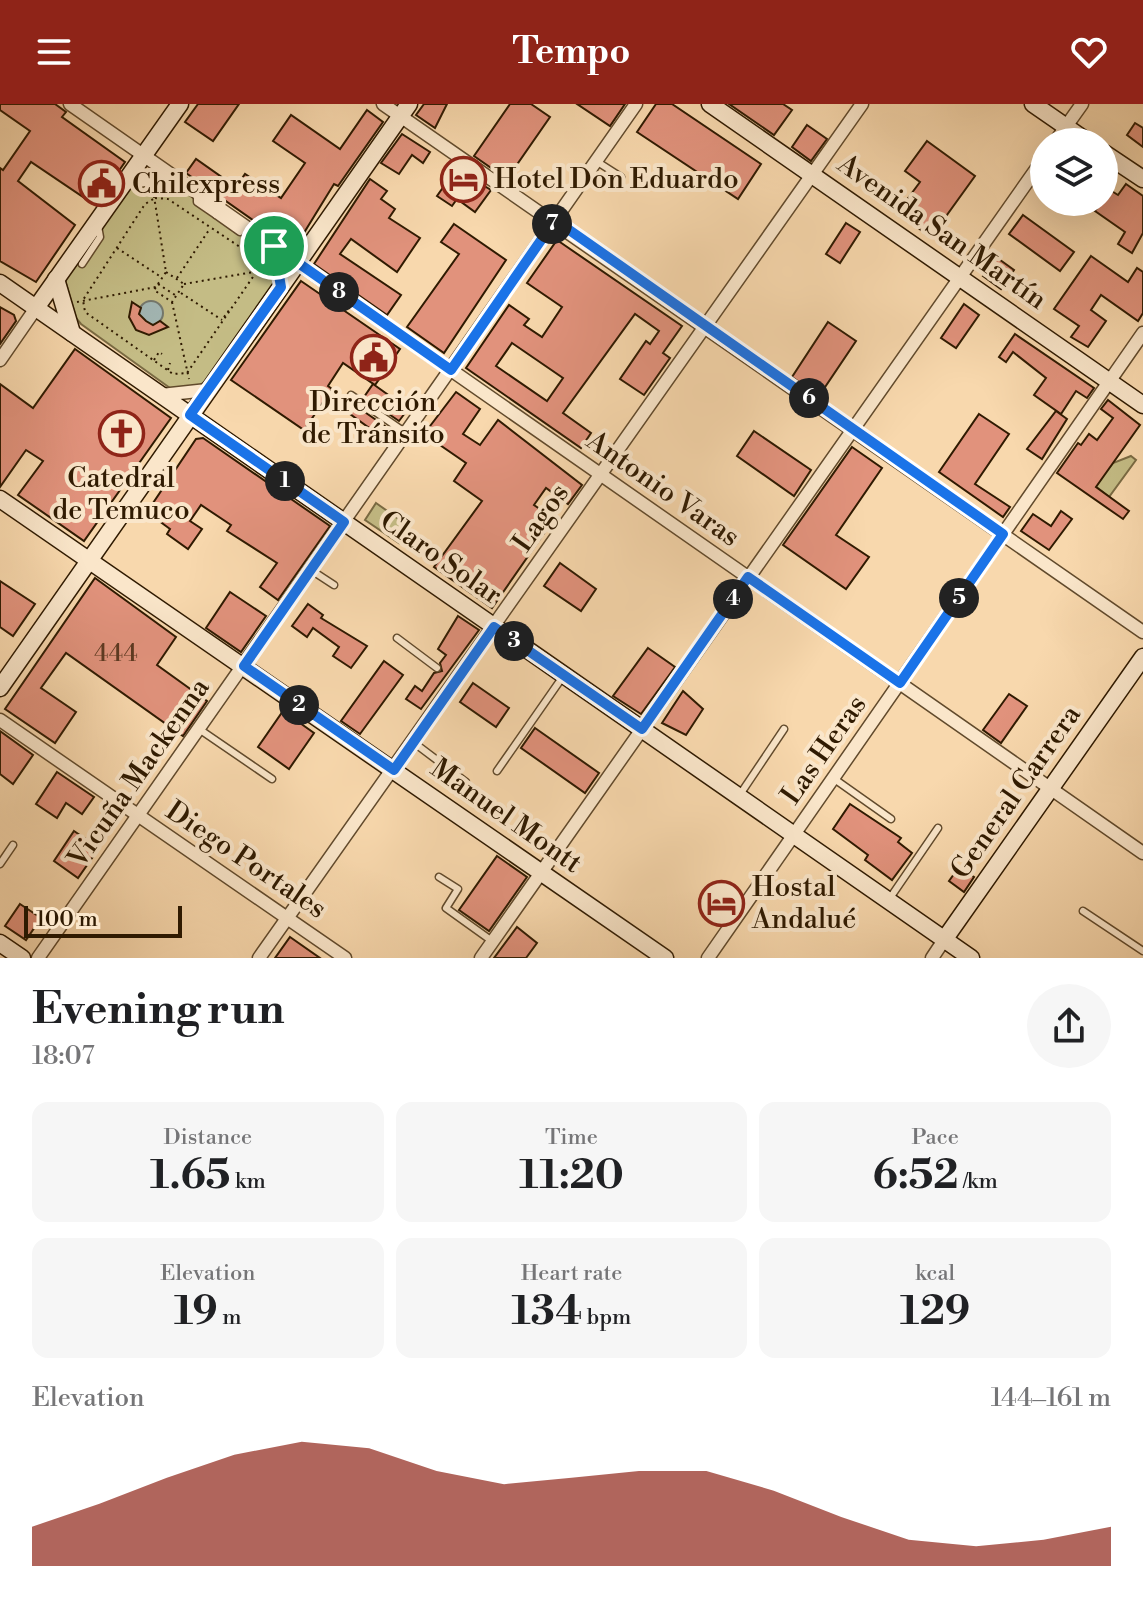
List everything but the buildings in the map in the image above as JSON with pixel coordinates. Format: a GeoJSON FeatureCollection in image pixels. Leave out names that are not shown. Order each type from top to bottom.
{"type":"FeatureCollection","features":[{"type":"Feature","properties":{"kind":"street","name":"Antonio Varas"},"geometry":{"type":"LineString","coordinates":[[70,104],[197,192],[221,214],[274,246],[1143,853]]}},
{"type":"Feature","properties":{"kind":"street"},"geometry":{"type":"LineString","coordinates":[[0,360],[180,104]]}},
{"type":"Feature","properties":{"kind":"street"},"geometry":{"type":"LineString","coordinates":[[383,104],[405,110],[555,220],[1143,632]]}},
{"type":"Feature","properties":{"kind":"street","name":"Vicuña Mackenna"},"geometry":{"type":"LineString","coordinates":[[38,958],[636,104]]}},
{"type":"Feature","properties":{"kind":"street","name":"Avenida San Martín"},"geometry":{"type":"LineString","coordinates":[[710,104],[1143,405]]}},
{"type":"Feature","properties":{"kind":"street","name":"Lagos"},"geometry":{"type":"LineString","coordinates":[[259,958],[862,104]]}},
{"type":"Feature","properties":{"kind":"street"},"geometry":{"type":"LineString","coordinates":[[1033,104],[1066,127],[1082,104]]}},
{"type":"Feature","properties":{"kind":"street"},"geometry":{"type":"LineString","coordinates":[[0,688],[190,415],[200,390],[281,287],[405,110]]}},
{"type":"Feature","properties":{"kind":"street"},"geometry":{"type":"LineString","coordinates":[[1118,162],[1143,179]]}},
{"type":"Feature","properties":{"kind":"street"},"geometry":{"type":"LineString","coordinates":[[124,183],[151,176],[173,175]]}},
{"type":"Feature","properties":{"kind":"street"},"geometry":{"type":"LineString","coordinates":[[481,958],[1030,178]]}},
{"type":"Feature","properties":{"kind":"street"},"geometry":{"type":"LineString","coordinates":[[274,246],[281,287]]}},
{"type":"Feature","properties":{"kind":"street"},"geometry":{"type":"LineString","coordinates":[[56,279],[72,333]]}},
{"type":"Feature","properties":{"kind":"street","name":"Claro Solar"},"geometry":{"type":"LineString","coordinates":[[0,283],[971,958]]}},
{"type":"Feature","properties":{"kind":"street","name":"Las Heras"},"geometry":{"type":"LineString","coordinates":[[708,958],[1143,333]]}},
{"type":"Feature","properties":{"kind":"street"},"geometry":{"type":"LineString","coordinates":[[161,395],[200,390]]}},
{"type":"Feature","properties":{"kind":"street","name":"Manuel Montt"},"geometry":{"type":"LineString","coordinates":[[0,499],[665,958]]}},
{"type":"Feature","properties":{"kind":"street","name":"General Carrera"},"geometry":{"type":"LineString","coordinates":[[932,958],[1143,657]]}},
{"type":"Feature","properties":{"kind":"street","name":"Diego Portales"},"geometry":{"type":"LineString","coordinates":[[0,720],[345,958]]}},
{"type":"Feature","properties":{"kind":"street"},"geometry":{"type":"LineString","coordinates":[[0,943],[22,958]]}},
{"type":"Feature","properties":{"kind":"lane"},"geometry":{"type":"LineString","coordinates":[[596,161],[621,177]]}},
{"type":"Feature","properties":{"kind":"lane"},"geometry":{"type":"LineString","coordinates":[[221,214],[240,232]]}},
{"type":"Feature","properties":{"kind":"lane"},"geometry":{"type":"LineString","coordinates":[[82,264],[100,237],[97,223]]}},
{"type":"Feature","properties":{"kind":"lane"},"geometry":{"type":"LineString","coordinates":[[351,395],[406,433]]}},
{"type":"Feature","properties":{"kind":"lane"},"geometry":{"type":"LineString","coordinates":[[311,570],[334,585]]}},
{"type":"Feature","properties":{"kind":"lane"},"geometry":{"type":"LineString","coordinates":[[397,638],[437,668]]}},
{"type":"Feature","properties":{"kind":"lane"},"geometry":{"type":"LineString","coordinates":[[497,771],[564,675]]}},
{"type":"Feature","properties":{"kind":"lane"},"geometry":{"type":"LineString","coordinates":[[199,729],[272,779]]}},
{"type":"Feature","properties":{"kind":"lane"},"geometry":{"type":"LineString","coordinates":[[738,796],[784,729]]}},
{"type":"Feature","properties":{"kind":"lane"},"geometry":{"type":"LineString","coordinates":[[413,742],[466,782]]}},
{"type":"Feature","properties":{"kind":"lane"},"geometry":{"type":"LineString","coordinates":[[833,778],[891,819]]}},
{"type":"Feature","properties":{"kind":"lane"},"geometry":{"type":"LineString","coordinates":[[888,900],[938,828]]}},
{"type":"Feature","properties":{"kind":"lane"},"geometry":{"type":"LineString","coordinates":[[0,864],[13,845]]}},
{"type":"Feature","properties":{"kind":"lane"},"geometry":{"type":"LineString","coordinates":[[439,877],[458,889],[446,908],[492,941]]}},
{"type":"Feature","properties":{"kind":"lane"},"geometry":{"type":"LineString","coordinates":[[1083,911],[1143,951]]}},
{"type":"Feature","properties":{"kind":"path"},"geometry":{"type":"LineString","coordinates":[[151,176],[166,272],[154,290],[172,302],[187,373],[200,390]]}},
{"type":"Feature","properties":{"kind":"path"},"geometry":{"type":"LineString","coordinates":[[187,373],[168,370],[85,312],[83,300],[145,204],[155,198],[168,199],[252,255],[257,271]]}},
{"type":"Feature","properties":{"kind":"path"},"geometry":{"type":"LineString","coordinates":[[177,279],[210,228]]}},
{"type":"Feature","properties":{"kind":"path"},"geometry":{"type":"LineString","coordinates":[[117,248],[162,278]]}},
{"type":"Feature","properties":{"kind":"path"},"geometry":{"type":"LineString","coordinates":[[172,302],[184,284],[278,268]]}},
{"type":"Feature","properties":{"kind":"path"},"geometry":{"type":"LineString","coordinates":[[187,373],[257,271]]}},
{"type":"Feature","properties":{"kind":"path"},"geometry":{"type":"LineString","coordinates":[[166,272],[184,284]]}},
{"type":"Feature","properties":{"kind":"path"},"geometry":{"type":"LineString","coordinates":[[64,305],[157,286],[176,296]]}},
{"type":"Feature","properties":{"kind":"path"},"geometry":{"type":"LineString","coordinates":[[179,291],[224,319]]}},
{"type":"Feature","properties":{"kind":"path"},"geometry":{"type":"LineString","coordinates":[[154,360],[159,352],[162,354]]}},
{"type":"Feature","properties":{"kind":"path"},"geometry":{"type":"LineString","coordinates":[[168,370],[170,363]]}},
{"type":"Feature","properties":{"kind":"shaded area"},"geometry":{"type":"Polygon","coordinates":[[[173,178],[284,260],[284,274],[207,380],[197,387],[170,388],[81,324],[76,318],[65,280],[126,188],[173,178]]]}},
{"type":"Feature","properties":{"kind":"shaded area"},"geometry":{"type":"Polygon","coordinates":[[[151,301],[159,305],[163,313],[159,321],[151,325],[143,321],[139,313],[143,305],[151,301]]]}},
{"type":"Feature","properties":{"kind":"shaded area"},"geometry":{"type":"Polygon","coordinates":[[[1131,456],[1136,460],[1109,497],[1094,485],[1113,463],[1131,456]]]}},
{"type":"Feature","properties":{"kind":"shaded area"},"geometry":{"type":"Polygon","coordinates":[[[376,503],[410,527],[399,543],[365,520],[376,503]]]}},
{"type":"Feature","properties":{"kind":"place","name":"Hotel Don Eduardo"},"geometry":{"type":"Point","coordinates":[463,179]}},
{"type":"Feature","properties":{"kind":"place","name":"Chilexpress"},"geometry":{"type":"Point","coordinates":[101,184]}},
{"type":"Feature","properties":{"kind":"place","name":"Dirección de Tránsito"},"geometry":{"type":"Point","coordinates":[373,358]}},
{"type":"Feature","properties":{"kind":"place","name":"Catedral de Temuco"},"geometry":{"type":"Point","coordinates":[121,433]}},
{"type":"Feature","properties":{"kind":"place","name":"Hostal Andalué"},"geometry":{"type":"Point","coordinates":[721,903]}},
{"type":"Feature","properties":{"kind":"route"},"geometry":{"type":"LineString","coordinates":[[555,220],[1003,534],[900,683],[748,577],[642,729],[494,627],[394,770],[244,666],[344,522],[190,415],[281,287],[274,246],[451,370],[555,220]]}}]}
